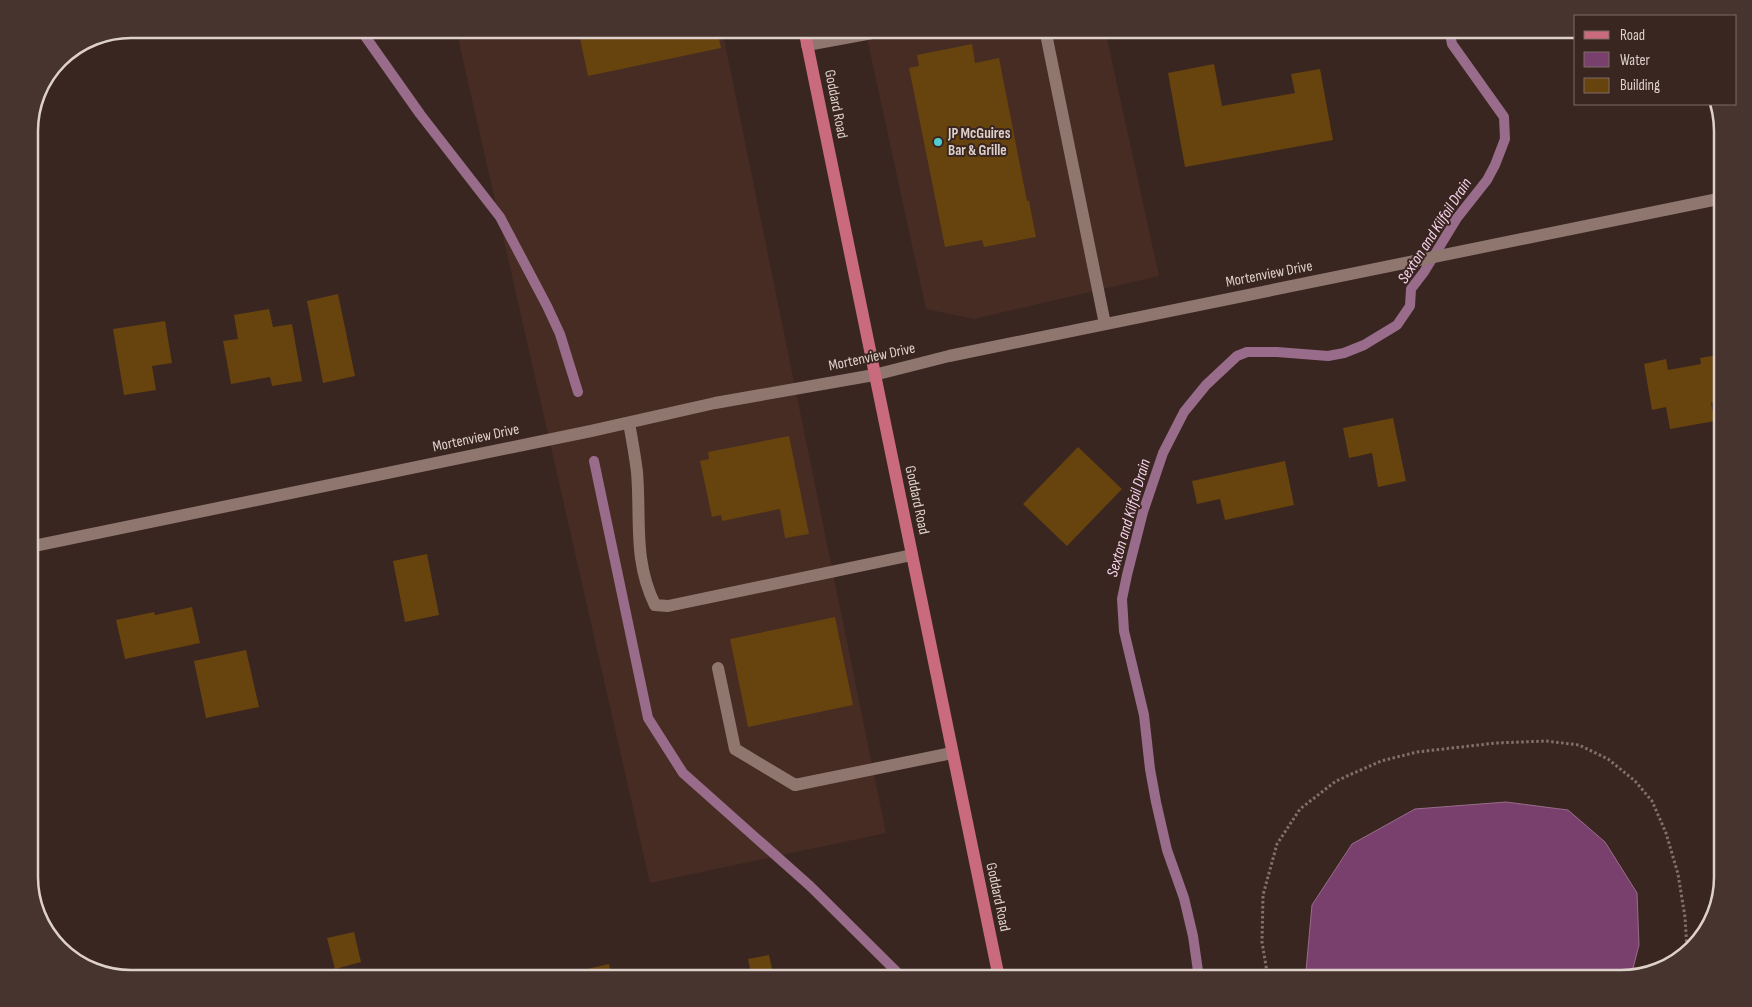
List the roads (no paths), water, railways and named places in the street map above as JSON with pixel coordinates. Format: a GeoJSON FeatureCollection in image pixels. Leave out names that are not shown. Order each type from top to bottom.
{"type":"FeatureCollection","features":[{"type":"Feature","properties":{"kind":"main road","name":"Goddard Road"},"geometry":{"type":"LineString","coordinates":[[806,38],[996,969]]}},
{"type":"Feature","properties":{"kind":"street"},"geometry":{"type":"LineString","coordinates":[[807,45],[845,38]]}},
{"type":"Feature","properties":{"kind":"street"},"geometry":{"type":"LineString","coordinates":[[1047,38],[1105,324]]}},
{"type":"Feature","properties":{"kind":"street","name":"Mortenview Drive"},"geometry":{"type":"LineString","coordinates":[[38,545],[715,404],[874,375],[949,356],[1714,200]]}},
{"type":"Feature","properties":{"kind":"street"},"geometry":{"type":"LineString","coordinates":[[629,423],[637,472],[639,549],[648,590],[655,605],[668,606],[912,556]]}},
{"type":"Feature","properties":{"kind":"street"},"geometry":{"type":"LineString","coordinates":[[718,668],[734,749],[795,785],[952,753]]}},
{"type":"Feature","properties":{"kind":"water"},"geometry":{"type":"Polygon","coordinates":[[[1506,802],[1568,810],[1605,842],[1637,893],[1639,945],[1633,969],[1306,969],[1312,905],[1352,844],[1415,809],[1506,802]]]}},
{"type":"Feature","properties":{"kind":"waterway"},"geometry":{"type":"LineString","coordinates":[[366,38],[420,114],[500,217],[560,334],[578,392]]}},
{"type":"Feature","properties":{"kind":"waterway","name":"Sexton and Kilfoil Drain"},"geometry":{"type":"LineString","coordinates":[[1198,969],[1193,936],[1184,898],[1167,850],[1156,802],[1144,715],[1124,631],[1122,599],[1143,512],[1163,453],[1184,412],[1206,385],[1237,356],[1247,352],[1328,356],[1344,353],[1364,345],[1397,325],[1410,306],[1411,289],[1424,272],[1457,218],[1487,180],[1505,139],[1504,117],[1452,44],[1451,38]]}},
{"type":"Feature","properties":{"kind":"waterway"},"geometry":{"type":"LineString","coordinates":[[594,461],[648,718],[683,773],[810,886],[894,969]]}},
{"type":"Feature","properties":{"kind":"place","name":"JP McGuires Bar & Grille"},"geometry":{"type":"Point","coordinates":[938,142]}}]}
